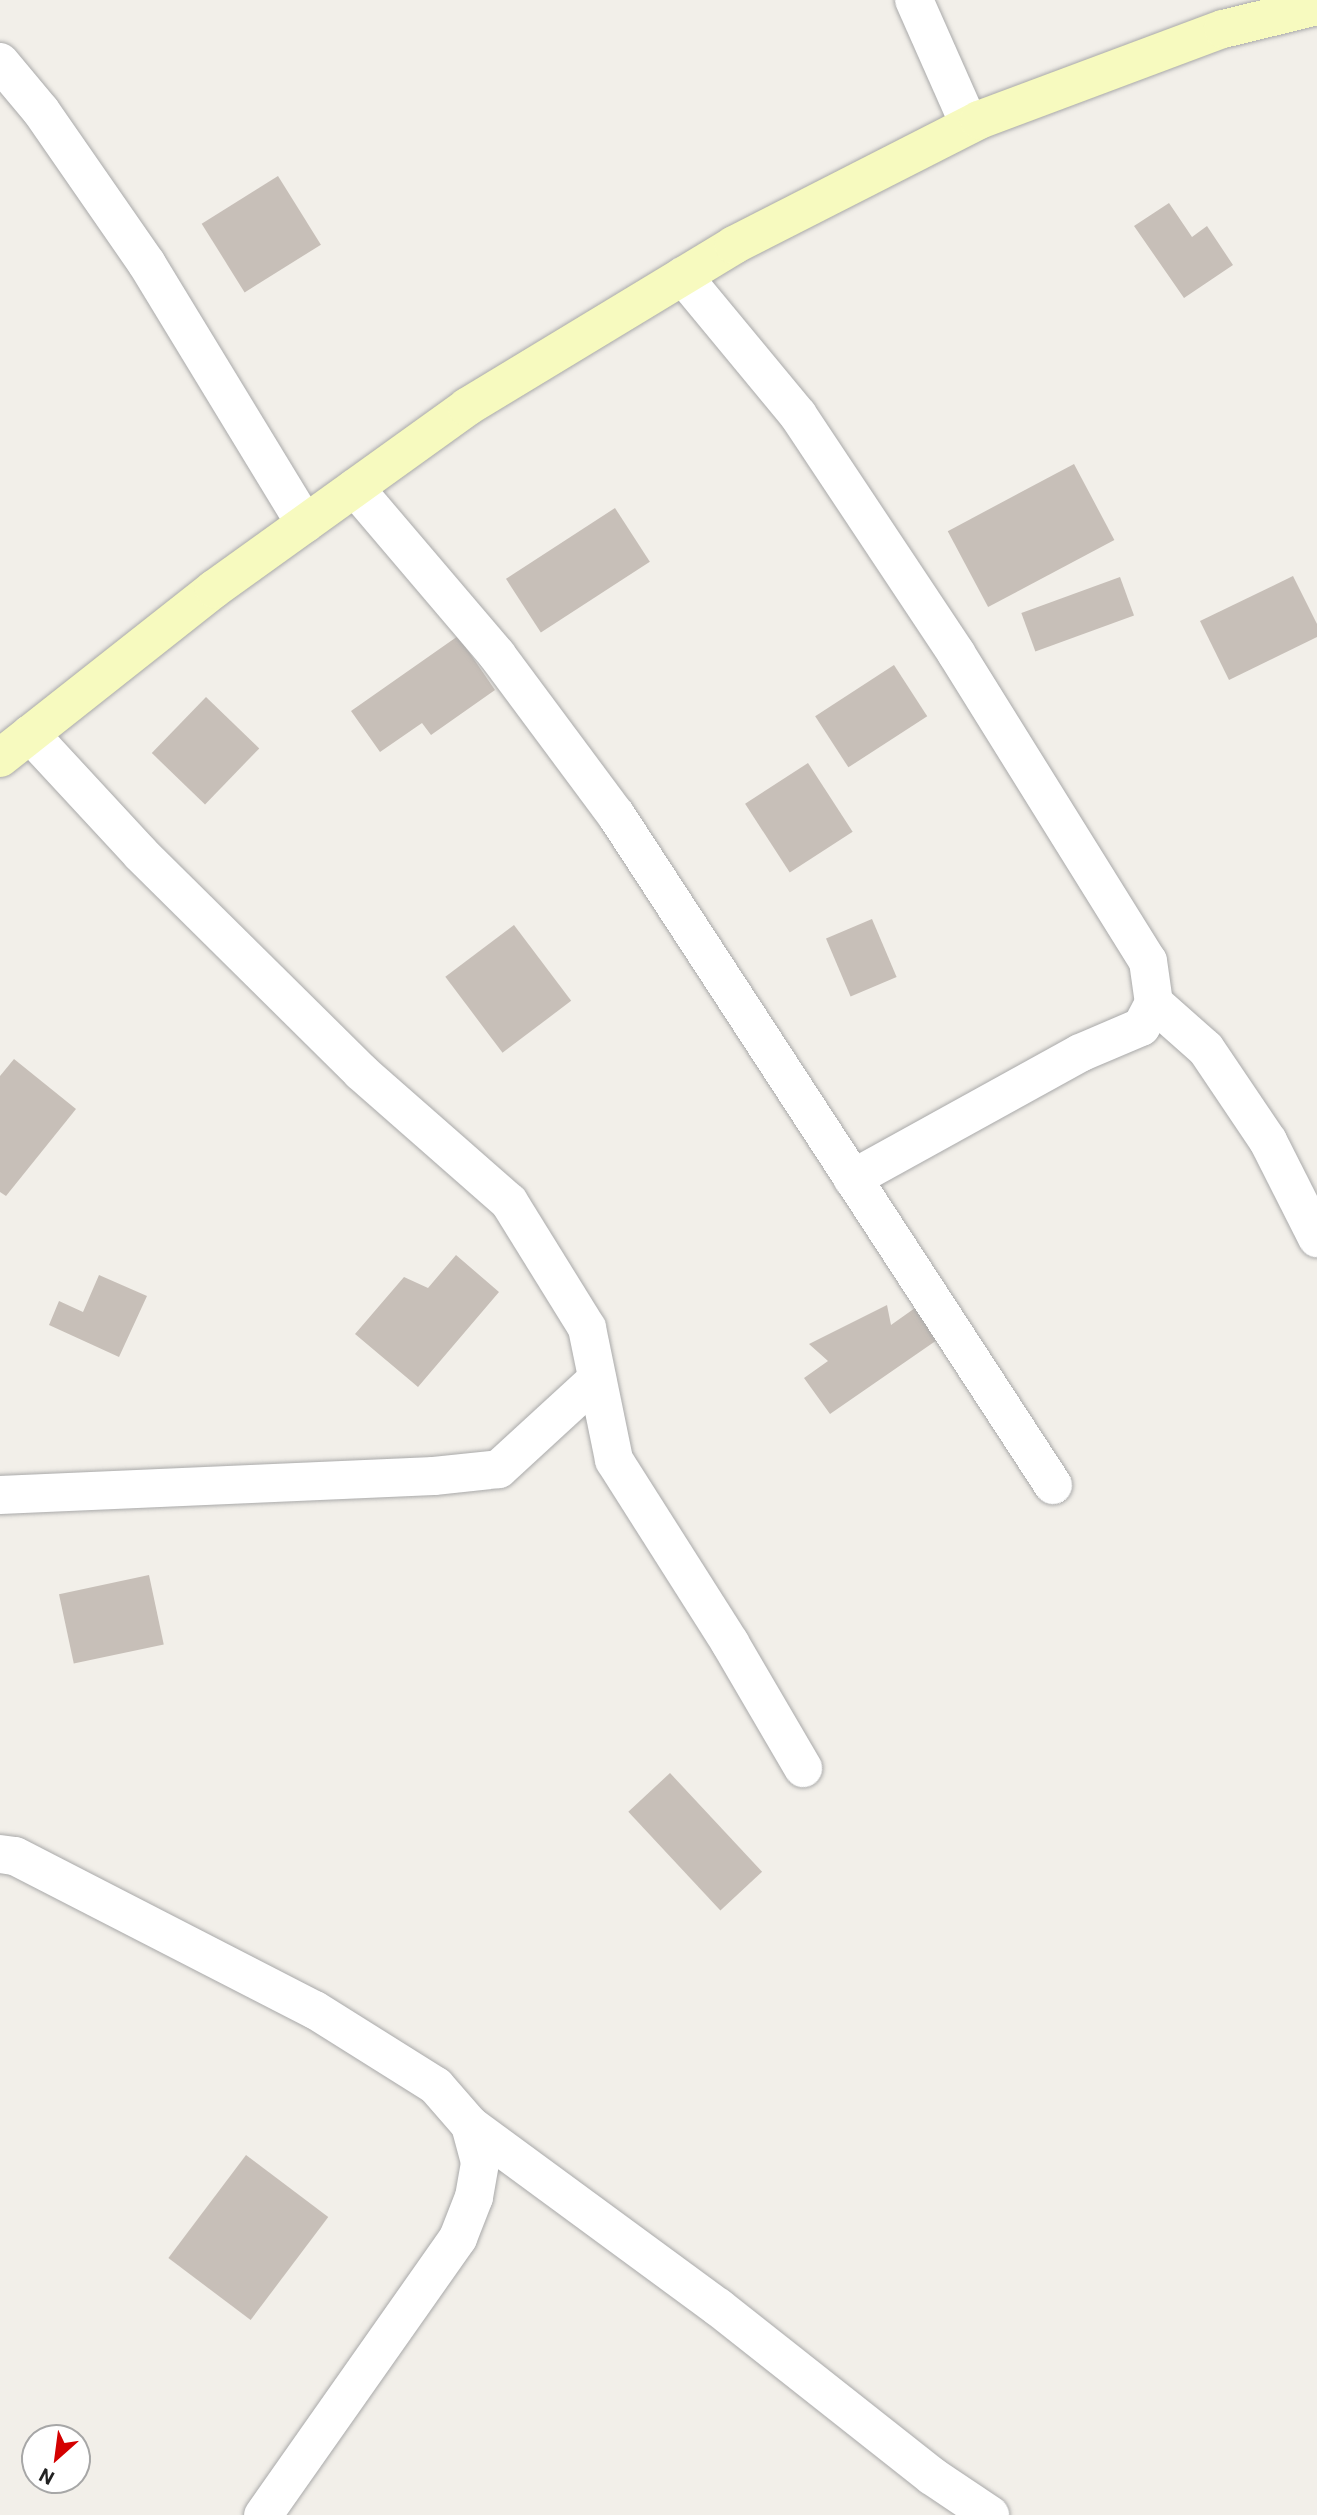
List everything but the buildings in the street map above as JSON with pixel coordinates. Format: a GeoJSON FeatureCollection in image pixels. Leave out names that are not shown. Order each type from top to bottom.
{"type":"FeatureCollection","features":[{"type":"Feature","properties":{"kind":"main road"},"geometry":{"type":"LineString","coordinates":[[0,758],[214,589],[467,407],[734,246],[970,124],[1223,29],[1317,6]]}},
{"type":"Feature","properties":{"kind":"street"},"geometry":{"type":"LineString","coordinates":[[915,0],[970,124]]}},
{"type":"Feature","properties":{"kind":"street"},"geometry":{"type":"LineString","coordinates":[[0,62],[41,111],[147,264],[305,524]]}},
{"type":"Feature","properties":{"kind":"street"},"geometry":{"type":"LineString","coordinates":[[683,276],[798,415],[956,653],[1148,961],[1154,1003],[1141,1027],[1080,1053],[852,1179]]}},
{"type":"Feature","properties":{"kind":"street"},"geometry":{"type":"LineString","coordinates":[[355,488],[497,655],[616,815],[1053,1485]]}},
{"type":"Feature","properties":{"kind":"street"},"geometry":{"type":"LineString","coordinates":[[30,734],[141,854],[361,1072],[509,1202],[587,1328],[614,1460],[730,1643],[803,1768]]}},
{"type":"Feature","properties":{"kind":"street"},"geometry":{"type":"LineString","coordinates":[[1154,1003],[1206,1049],[1268,1141],[1317,1238]]}},
{"type":"Feature","properties":{"kind":"street"},"geometry":{"type":"LineString","coordinates":[[0,1495],[434,1476],[499,1469],[597,1379]]}},
{"type":"Feature","properties":{"kind":"street"},"geometry":{"type":"LineString","coordinates":[[0,1854],[15,1856],[315,2010],[436,2086],[470,2125],[718,2307],[932,2476],[990,2515]]}},
{"type":"Feature","properties":{"kind":"street"},"geometry":{"type":"LineString","coordinates":[[263,2515],[458,2238],[474,2197],[480,2163],[470,2125]]}}]}
